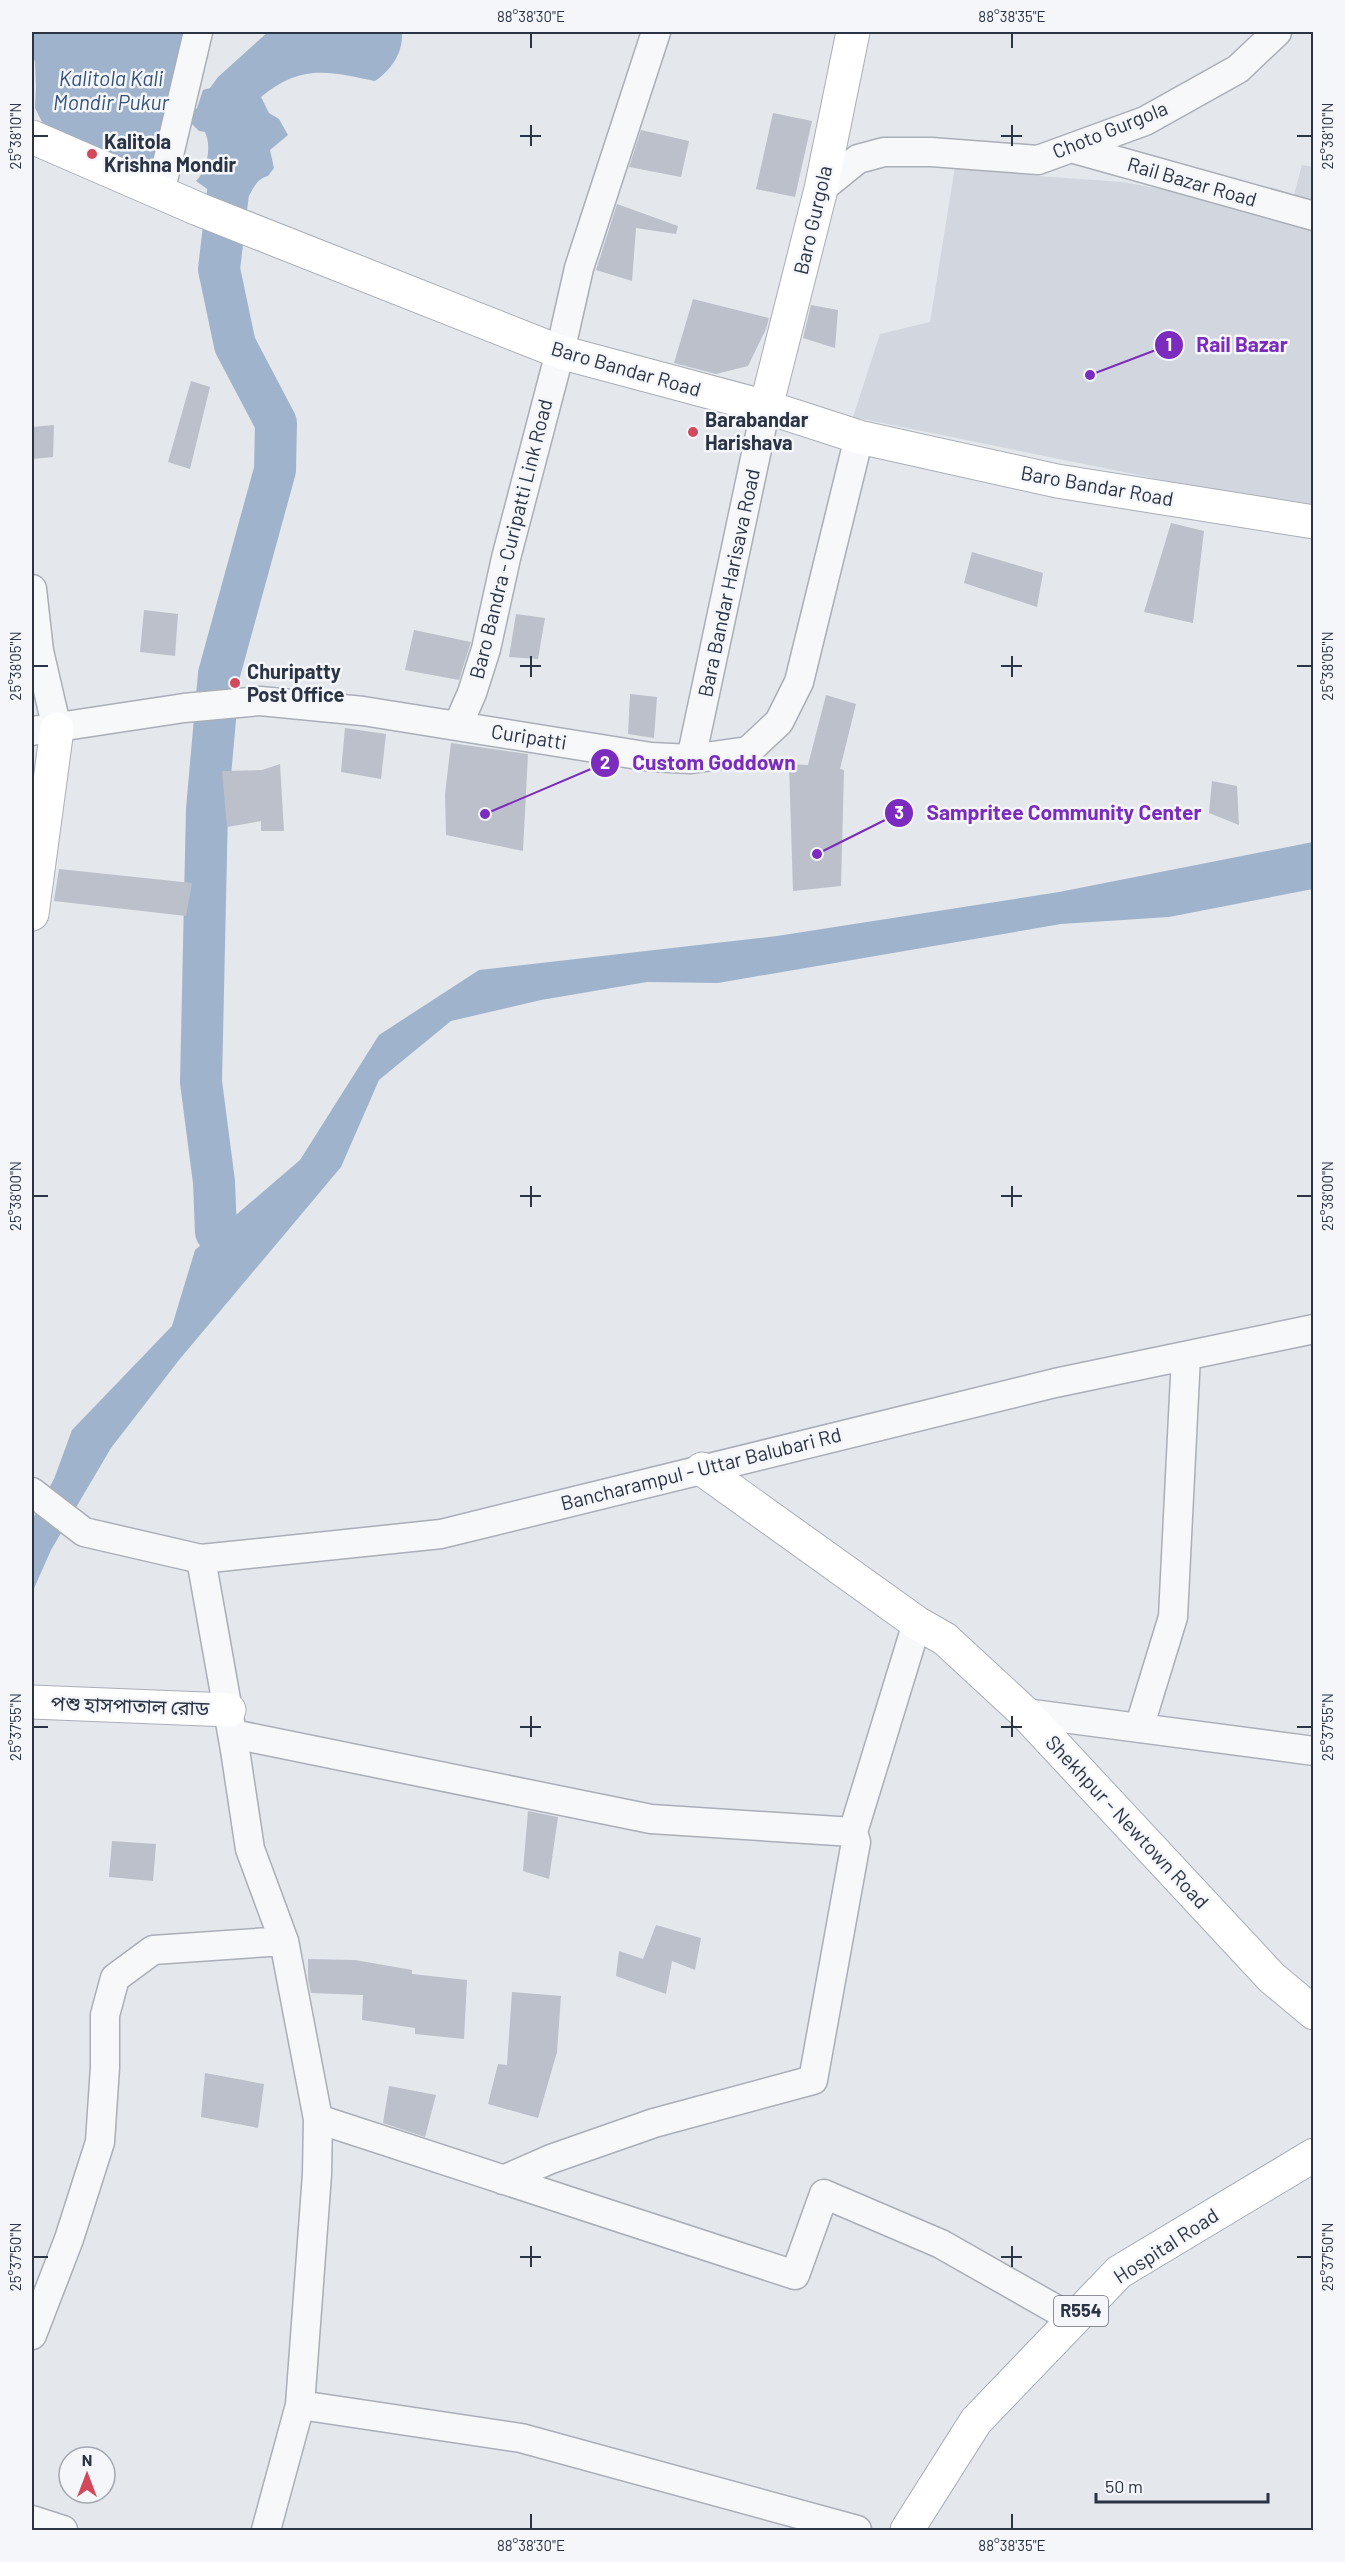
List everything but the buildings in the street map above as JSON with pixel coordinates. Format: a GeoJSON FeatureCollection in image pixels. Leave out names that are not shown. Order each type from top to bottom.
{"type":"FeatureCollection","features":[{"type":"Feature","properties":{"kind":"street"},"geometry":{"type":"LineString","coordinates":[[160,193],[198,32]]}},
{"type":"Feature","properties":{"kind":"street","name":"Baro Bandra - Curipatti Link Road"},"geometry":{"type":"LineString","coordinates":[[458,725],[472,693],[486,649],[506,558],[560,352],[579,268],[656,32]]}},
{"type":"Feature","properties":{"kind":"street","name":"Baro Gurgola"},"geometry":{"type":"LineString","coordinates":[[766,407],[821,189],[853,32]]}},
{"type":"Feature","properties":{"kind":"street","name":"Choto Gurgola"},"geometry":{"type":"LineString","coordinates":[[821,189],[858,159],[884,152],[931,152],[1038,160],[1145,121],[1238,69],[1277,32]]}},
{"type":"Feature","properties":{"kind":"street","name":"Baro Bandar Road"},"geometry":{"type":"LineString","coordinates":[[32,136],[223,219],[560,352],[766,407],[859,437],[1057,481],[1314,522]]}},
{"type":"Feature","properties":{"kind":"street","name":"Rail Bazar Road"},"geometry":{"type":"LineString","coordinates":[[1071,148],[1314,216]]}},
{"type":"Feature","properties":{"kind":"street","name":"Bara Bandar Harisava Road"},"geometry":{"type":"LineString","coordinates":[[691,759],[766,407]]}},
{"type":"Feature","properties":{"kind":"street","name":"Curipatti"},"geometry":{"type":"LineString","coordinates":[[44,730],[184,708],[260,700],[363,711],[651,757],[691,759],[748,751],[779,722],[799,682],[859,437]]}},
{"type":"Feature","properties":{"kind":"street"},"geometry":{"type":"LineString","coordinates":[[32,590],[44,730],[32,914]]}},
{"type":"Feature","properties":{"kind":"street","name":"Bancharampul - Uttar Balubari Rd"},"geometry":{"type":"LineString","coordinates":[[32,1492],[84,1532],[201,1559],[441,1534],[1055,1383],[1314,1329]]}},
{"type":"Feature","properties":{"kind":"street"},"geometry":{"type":"LineString","coordinates":[[1139,1728],[1173,1617],[1186,1356]]}},
{"type":"Feature","properties":{"kind":"street","name":"Shekhpur - Newtown Road"},"geometry":{"type":"LineString","coordinates":[[702,1469],[916,1623],[945,1639],[1024,1713],[1272,1978],[1314,2013]]}},
{"type":"Feature","properties":{"kind":"street"},"geometry":{"type":"LineString","coordinates":[[201,1559],[231,1722],[250,1849],[284,1941],[318,2119],[318,2174],[300,2405],[266,2530]]}},
{"type":"Feature","properties":{"kind":"street"},"geometry":{"type":"LineString","coordinates":[[503,2180],[551,2159],[654,2123],[813,2080],[856,1842],[853,1832],[916,1623]]}},
{"type":"Feature","properties":{"kind":"street","name":"পশু হাসপাতাল রোড"},"geometry":{"type":"LineString","coordinates":[[32,1702],[231,1722]]}},
{"type":"Feature","properties":{"kind":"street"},"geometry":{"type":"LineString","coordinates":[[1024,1713],[1314,1751]]}},
{"type":"Feature","properties":{"kind":"street"},"geometry":{"type":"LineString","coordinates":[[231,1722],[651,1819],[853,1832]]}},
{"type":"Feature","properties":{"kind":"street"},"geometry":{"type":"LineString","coordinates":[[32,2335],[69,2239],[100,2142],[105,2067],[105,2015],[115,1978],[153,1950],[284,1941]]}},
{"type":"Feature","properties":{"kind":"street"},"geometry":{"type":"LineString","coordinates":[[318,2119],[795,2275],[825,2194],[941,2244],[1073,2319]]}},
{"type":"Feature","properties":{"kind":"street","name":"Hospital Road"},"geometry":{"type":"LineString","coordinates":[[907,2530],[976,2421],[1119,2271],[1314,2155]]}},
{"type":"Feature","properties":{"kind":"street"},"geometry":{"type":"LineString","coordinates":[[300,2405],[521,2438],[857,2530]]}},
{"type":"Feature","properties":{"kind":"street"},"geometry":{"type":"LineString","coordinates":[[32,2520],[63,2530]]}},
{"type":"Feature","properties":{"kind":"shaded area"},"geometry":{"type":"Polygon","coordinates":[[[1302,165],[1313,167],[1313,505],[1217,491],[853,417],[880,334],[930,322],[955,167],[1123,182],[1289,213],[1302,165]]]}},
{"type":"Feature","properties":{"kind":"water","name":"Kalitola Kali Mondir Pukur"},"geometry":{"type":"Polygon","coordinates":[[[32,32],[190,32],[153,160],[143,173],[47,132],[35,108],[36,86],[32,32]]]}},
{"type":"Feature","properties":{"kind":"water"},"geometry":{"type":"Polygon","coordinates":[[[268,32],[402,32],[402,40],[395,60],[375,81],[329,73],[315,73],[289,79],[261,97],[269,113],[279,119],[288,135],[270,150],[274,168],[268,176],[259,181],[241,205],[223,198],[227,189],[210,191],[196,181],[206,165],[208,144],[205,132],[199,131],[189,121],[190,114],[197,108],[203,90],[210,88],[218,77],[268,32]]]}},
{"type":"Feature","properties":{"kind":"water"},"geometry":{"type":"Polygon","coordinates":[[[1313,842],[1313,889],[1169,917],[1061,924],[718,983],[647,982],[541,1000],[451,1021],[379,1080],[341,1167],[179,1360],[111,1448],[51,1550],[32,1593],[32,1520],[54,1479],[72,1430],[172,1326],[195,1250],[300,1160],[379,1035],[479,970],[777,936],[1059,892],[1313,842]]]}},
{"type":"Feature","properties":{"kind":"waterway"},"geometry":{"type":"LineString","coordinates":[[216,1232],[214,1182],[201,1082],[207,809],[219,674],[275,470],[276,423],[235,345],[219,269],[234,142]]}},
{"type":"Feature","properties":{"kind":"place","name":"Kalitola Krishna Mondir"},"geometry":{"type":"Point","coordinates":[92,154]}},
{"type":"Feature","properties":{"kind":"place","name":"Rail Bazar"},"geometry":{"type":"Point","coordinates":[1090,375]}},
{"type":"Feature","properties":{"kind":"place","name":"Barabandar Harishava"},"geometry":{"type":"Point","coordinates":[693,432]}},
{"type":"Feature","properties":{"kind":"place","name":"Churipatty Post Office"},"geometry":{"type":"Point","coordinates":[235,683]}},
{"type":"Feature","properties":{"kind":"place","name":"Custom Goddown"},"geometry":{"type":"Point","coordinates":[485,814]}},
{"type":"Feature","properties":{"kind":"place","name":"Sampritee Community Center"},"geometry":{"type":"Point","coordinates":[817,854]}}]}
